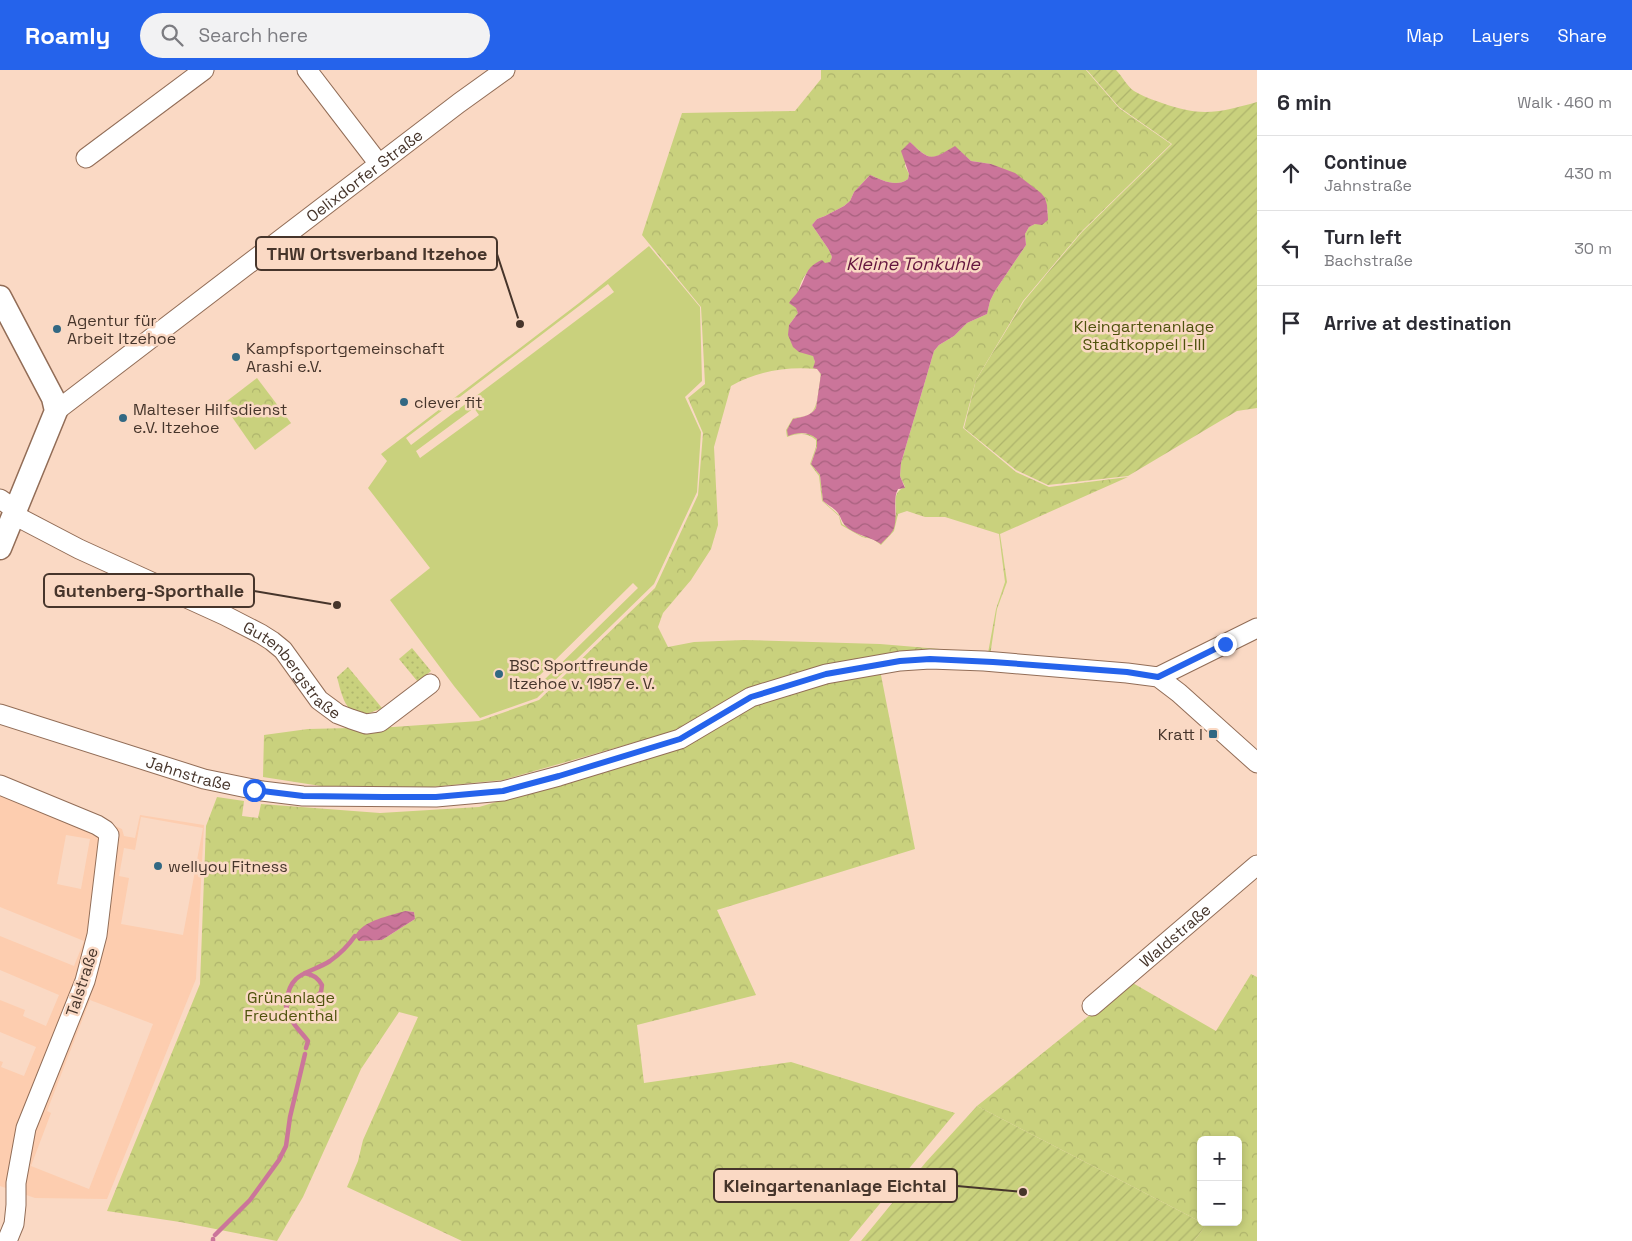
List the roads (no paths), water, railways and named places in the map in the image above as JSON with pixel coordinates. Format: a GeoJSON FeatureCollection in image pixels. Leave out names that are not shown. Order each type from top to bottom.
{"type":"FeatureCollection","features":[{"type":"Feature","properties":{"kind":"main road"},"geometry":{"type":"LineString","coordinates":[[0,297],[53,398],[56,410],[10,508],[0,548]]}},
{"type":"Feature","properties":{"kind":"street"},"geometry":{"type":"LineString","coordinates":[[86,158],[204,70]]}},
{"type":"Feature","properties":{"kind":"street"},"geometry":{"type":"LineString","coordinates":[[307,70],[379,164]]}},
{"type":"Feature","properties":{"kind":"street","name":"Oelixdorfer Straße"},"geometry":{"type":"LineString","coordinates":[[56,410],[505,70]]}},
{"type":"Feature","properties":{"kind":"street","name":"Gutenbergstraße"},"geometry":{"type":"LineString","coordinates":[[10,508],[79,549],[224,614],[261,634],[282,650],[319,700],[338,714],[366,724],[380,722],[430,684]]}},
{"type":"Feature","properties":{"kind":"street"},"geometry":{"type":"LineString","coordinates":[[1158,677],[1257,628]]}},
{"type":"Feature","properties":{"kind":"street","name":"Jahnstraße"},"geometry":{"type":"LineString","coordinates":[[0,714],[204,779],[262,791],[303,796],[436,797],[503,791],[680,739],[751,697],[826,674],[891,663],[930,659],[984,661],[1127,672],[1158,677],[1257,763]]}},
{"type":"Feature","properties":{"kind":"street","name":"Talstraße"},"geometry":{"type":"LineString","coordinates":[[0,785],[97,825],[106,830],[109,835],[92,959],[26,1128],[16,1183],[14,1224],[7,1241]]}},
{"type":"Feature","properties":{"kind":"street","name":"Waldstraße"},"geometry":{"type":"LineString","coordinates":[[1092,1006],[1257,865]]}},
{"type":"Feature","properties":{"kind":"water","name":"Kleine Tonkuhle"},"geometry":{"type":"Polygon","coordinates":[[[910,142],[927,156],[931,157],[955,146],[971,161],[991,164],[1015,173],[1045,198],[1048,220],[1042,225],[1035,224],[1029,227],[1025,234],[1026,245],[995,291],[987,314],[967,323],[954,336],[939,345],[934,351],[901,463],[900,476],[905,488],[898,489],[896,493],[894,528],[881,544],[849,529],[836,511],[823,501],[820,475],[811,464],[817,447],[817,439],[803,433],[788,436],[787,430],[793,419],[803,417],[816,408],[821,374],[817,369],[813,368],[815,362],[813,356],[799,352],[793,347],[788,335],[789,325],[798,313],[796,308],[789,303],[799,290],[809,269],[822,260],[825,263],[830,262],[832,257],[812,225],[817,219],[844,206],[850,201],[854,192],[870,175],[894,183],[903,182],[908,179],[909,174],[901,151],[910,142]]]}},
{"type":"Feature","properties":{"kind":"water"},"geometry":{"type":"Polygon","coordinates":[[[405,911],[414,912],[415,919],[382,940],[359,941],[355,936],[370,922],[405,911]]]}},
{"type":"Feature","properties":{"kind":"waterway"},"geometry":{"type":"LineString","coordinates":[[306,1048],[308,1041],[294,1025],[288,1012],[287,1002],[292,984],[302,974],[323,965],[337,956],[355,936]]}},
{"type":"Feature","properties":{"kind":"waterway"},"geometry":{"type":"LineString","coordinates":[[286,1006],[296,999],[316,997],[321,992],[322,985],[319,980],[305,973]]}},
{"type":"Feature","properties":{"kind":"waterway"},"geometry":{"type":"LineString","coordinates":[[215,1235],[250,1200],[279,1160],[286,1146],[290,1117],[305,1054]]}},
{"type":"Feature","properties":{"kind":"place","name":"THW Ortsverband Itzehoe"},"geometry":{"type":"Point","coordinates":[520,324]}},
{"type":"Feature","properties":{"kind":"place","name":"Agentur für Arbeit Itzehoe"},"geometry":{"type":"Point","coordinates":[57,329]}},
{"type":"Feature","properties":{"kind":"place","name":"Kampfsportgemeinschaft Arashi e.V."},"geometry":{"type":"Point","coordinates":[236,357]}},
{"type":"Feature","properties":{"kind":"place","name":"clever fit"},"geometry":{"type":"Point","coordinates":[404,402]}},
{"type":"Feature","properties":{"kind":"place","name":"Malteser Hilfsdienst e.V. Itzehoe"},"geometry":{"type":"Point","coordinates":[123,418]}},
{"type":"Feature","properties":{"kind":"place","name":"Gutenberg-Sporthalle"},"geometry":{"type":"Point","coordinates":[337,605]}},
{"type":"Feature","properties":{"kind":"place","name":"BSC Sportfreunde Itzehoe v. 1957 e. V."},"geometry":{"type":"Point","coordinates":[499,674]}},
{"type":"Feature","properties":{"kind":"place","name":"Kratt I"},"geometry":{"type":"Point","coordinates":[1213,734]}},
{"type":"Feature","properties":{"kind":"place","name":"wellyou Fitness"},"geometry":{"type":"Point","coordinates":[158,866]}},
{"type":"Feature","properties":{"kind":"place","name":"Kleingartenanlage Eichtal"},"geometry":{"type":"Point","coordinates":[1023,1192]}},
{"type":"Feature","properties":{"kind":"park label","name":"Kleingartenanlage Stadtkoppel I-III"},"geometry":{"type":"Point","coordinates":[1144,335]}},
{"type":"Feature","properties":{"kind":"park label","name":"Grünanlage Freudenthal"},"geometry":{"type":"Point","coordinates":[291,1006]}}]}
